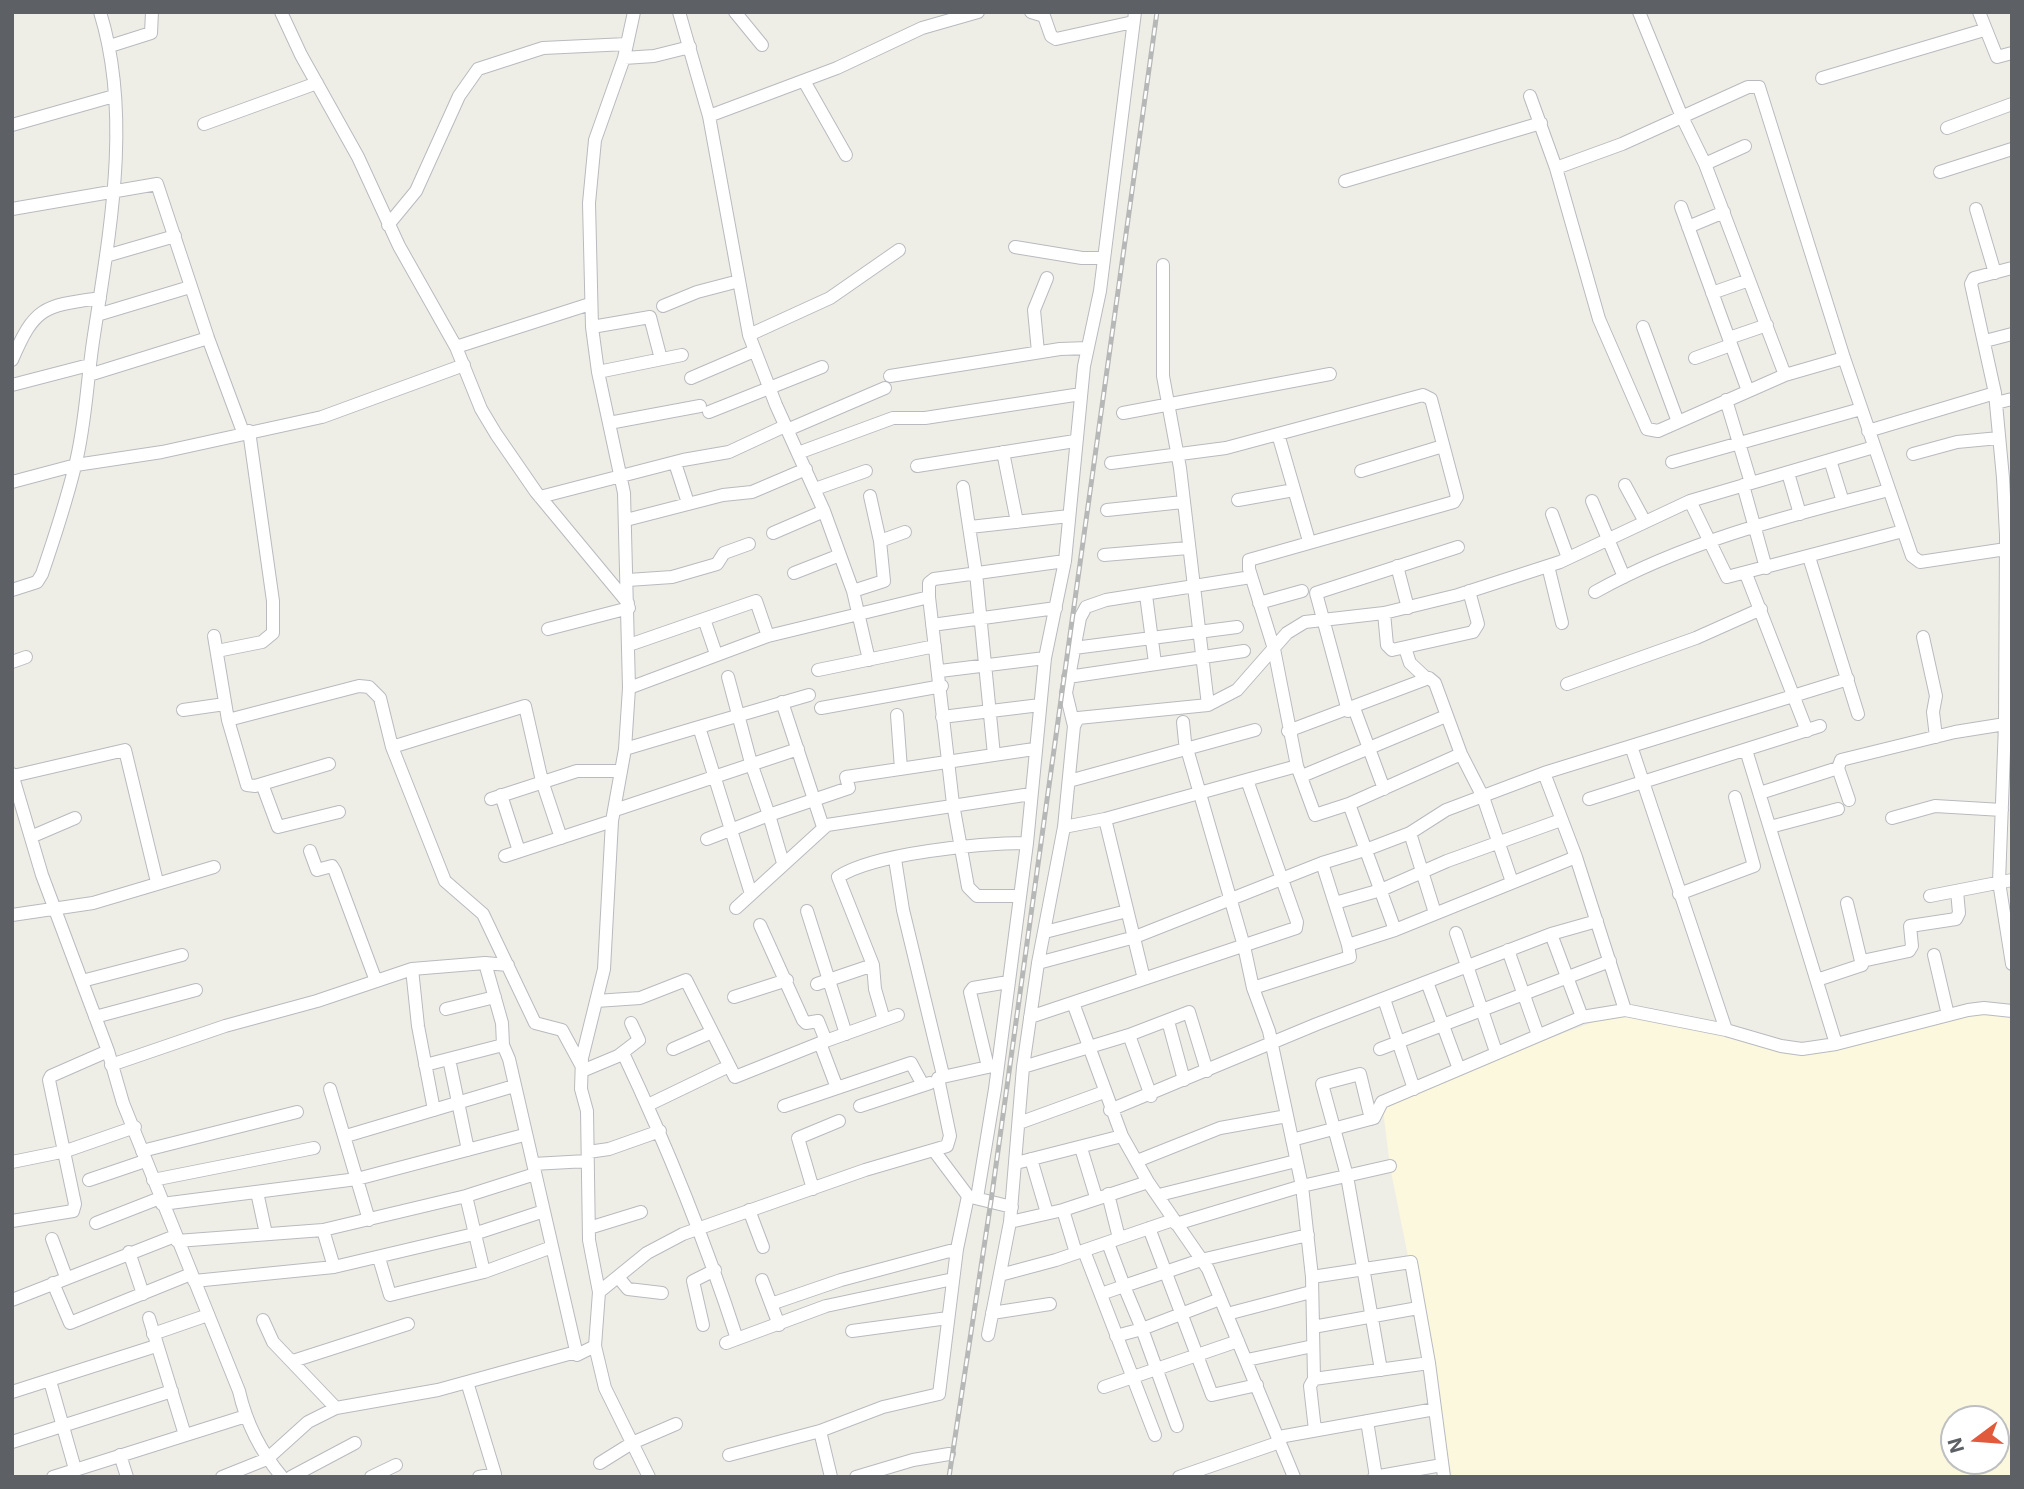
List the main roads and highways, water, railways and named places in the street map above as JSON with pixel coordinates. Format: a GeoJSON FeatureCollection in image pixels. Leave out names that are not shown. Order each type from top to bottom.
{"type":"FeatureCollection","features":[{"type":"Feature","properties":{"kind":"railway"},"geometry":{"type":"LineString","coordinates":[[949,1477],[991,1201],[1157,12]]}}]}
